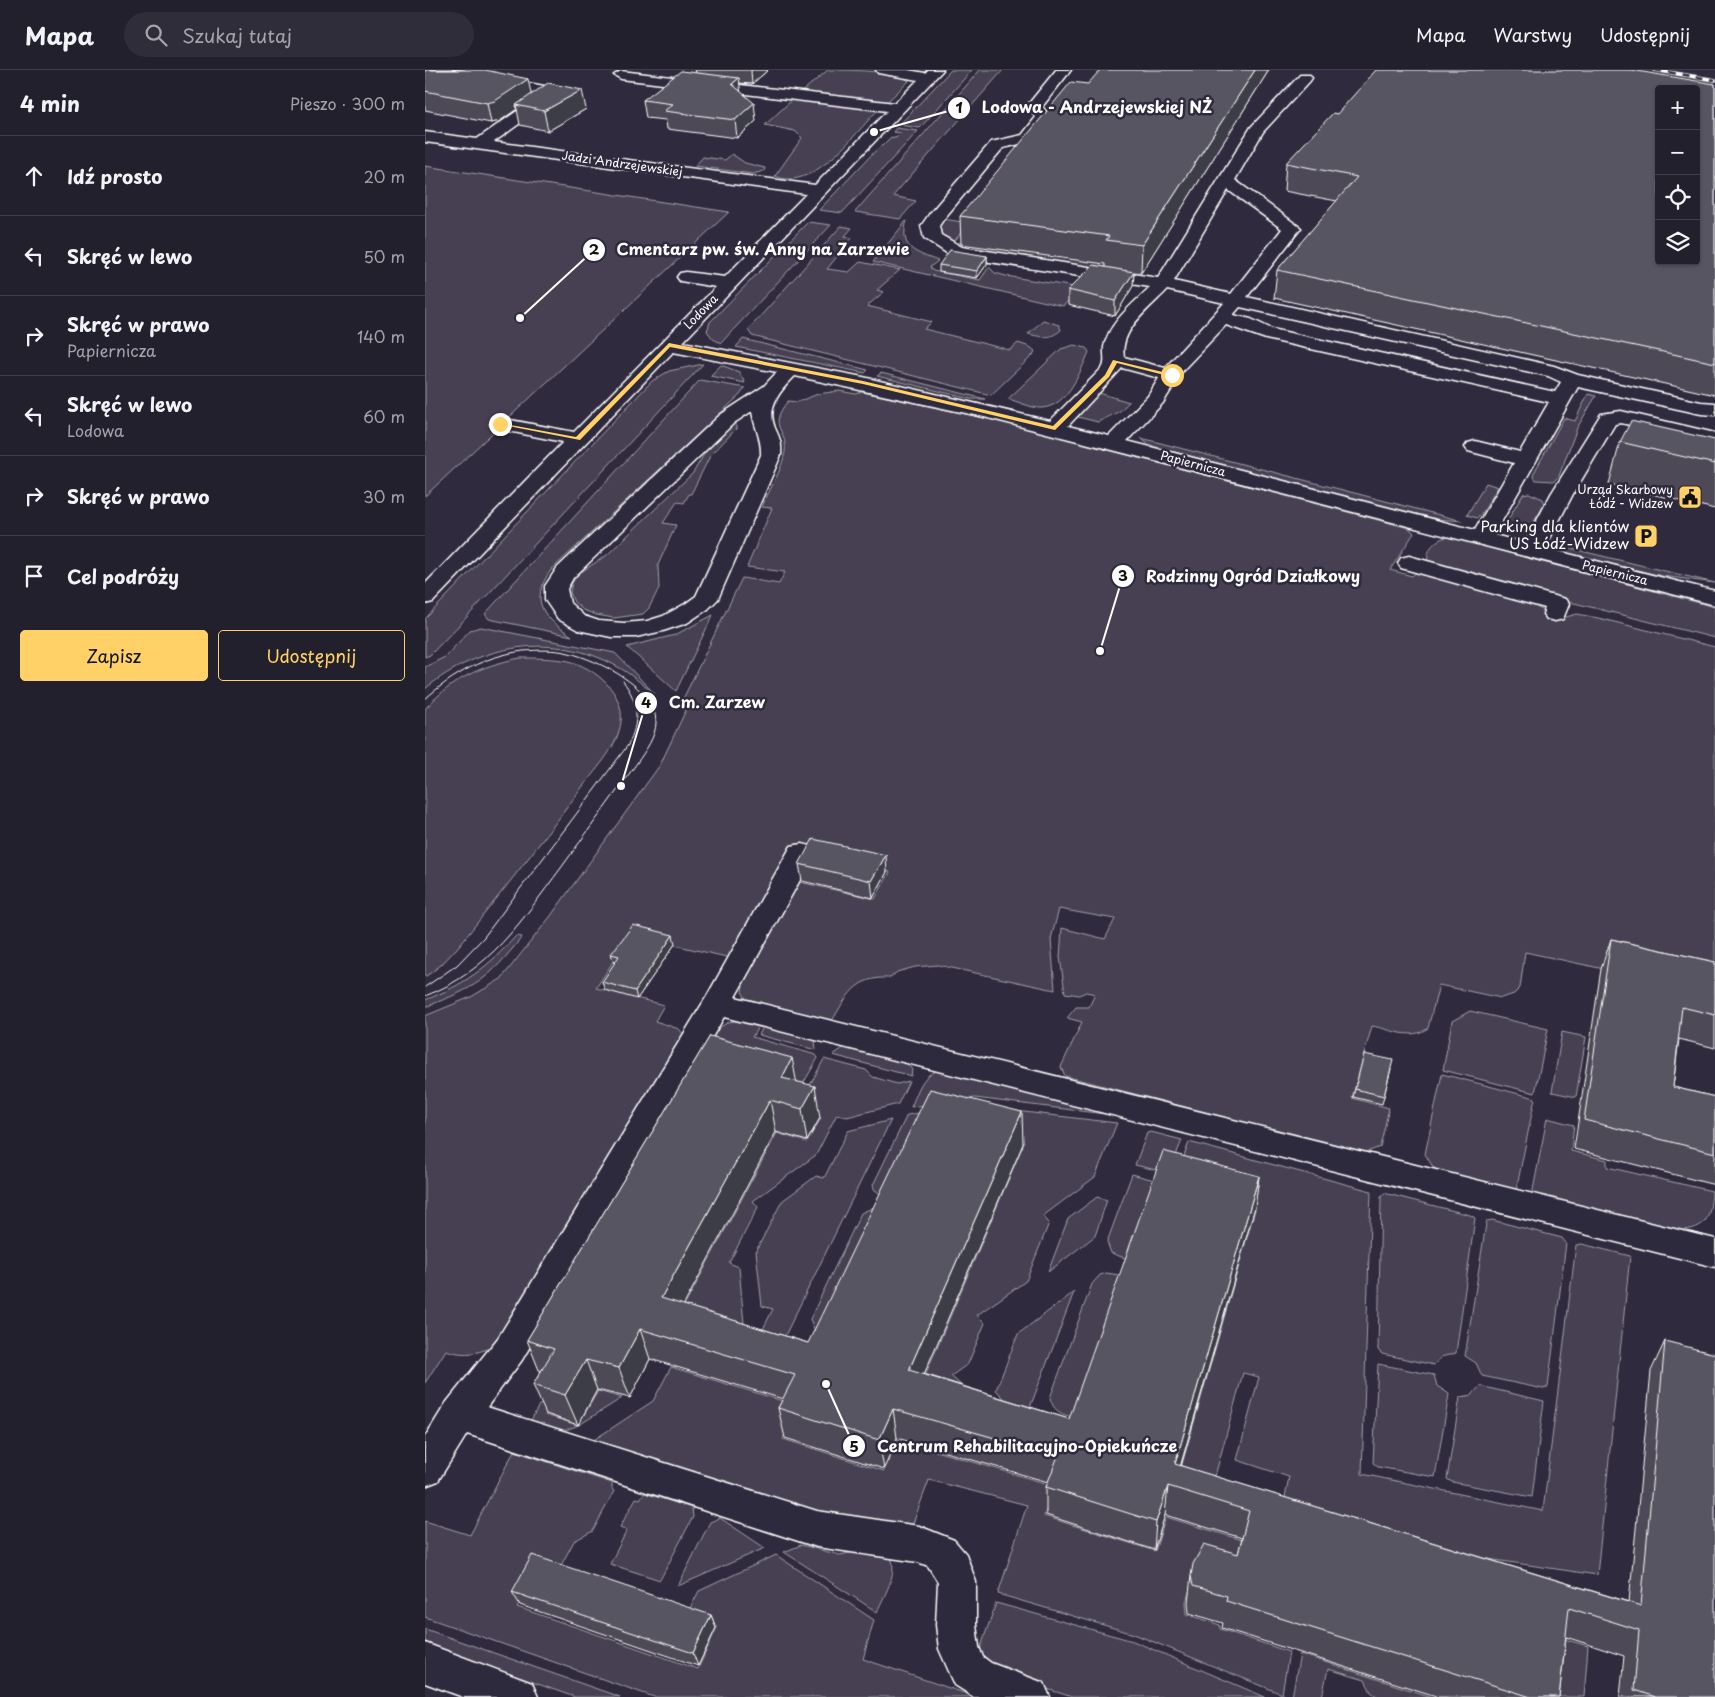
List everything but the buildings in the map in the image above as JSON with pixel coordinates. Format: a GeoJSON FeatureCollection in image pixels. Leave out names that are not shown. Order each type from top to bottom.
{"type":"FeatureCollection","features":[{"type":"Feature","properties":{"kind":"street"},"geometry":{"type":"LineString","coordinates":[[436,70],[544,91],[550,95],[479,145]]}},
{"type":"Feature","properties":{"kind":"street"},"geometry":{"type":"LineString","coordinates":[[883,70],[933,74]]}},
{"type":"Feature","properties":{"kind":"street"},"geometry":{"type":"LineString","coordinates":[[1064,70],[1034,107],[1043,117],[1027,138],[997,145],[936,217],[930,226],[933,238],[957,252],[1163,284],[1554,372],[1572,380],[1701,408],[1715,409]]}},
{"type":"Feature","properties":{"kind":"street","name":"Lodowa"},"geometry":{"type":"LineString","coordinates":[[425,597],[933,74]]}},
{"type":"Feature","properties":{"kind":"street"},"geometry":{"type":"LineString","coordinates":[[621,75],[899,108]]}},
{"type":"Feature","properties":{"kind":"street"},"geometry":{"type":"LineString","coordinates":[[1055,428],[1107,376],[1115,361],[1113,349],[1121,327],[1163,284],[1257,130],[1305,78]]}},
{"type":"Feature","properties":{"kind":"street","name":"Jadzi Andrzejewskiej"},"geometry":{"type":"LineString","coordinates":[[425,137],[819,191]]}},
{"type":"Feature","properties":{"kind":"street"},"geometry":{"type":"LineString","coordinates":[[1114,443],[1155,399],[1176,366],[1221,318],[1292,228],[1226,181]]}},
{"type":"Feature","properties":{"kind":"street"},"geometry":{"type":"LineString","coordinates":[[686,277],[729,283]]}},
{"type":"Feature","properties":{"kind":"street"},"geometry":{"type":"LineString","coordinates":[[1221,318],[1245,323],[1266,333],[1561,399]]}},
{"type":"Feature","properties":{"kind":"street","name":"Papiernicza"},"geometry":{"type":"LineString","coordinates":[[669,345],[863,382],[1114,443],[1419,551],[1481,539],[1715,598]]}},
{"type":"Feature","properties":{"kind":"street"},"geometry":{"type":"LineString","coordinates":[[1115,361],[1172,375]]}},
{"type":"Feature","properties":{"kind":"street"},"geometry":{"type":"LineString","coordinates":[[771,390],[762,408],[764,426],[772,442],[771,455],[706,599],[693,611],[673,621],[649,628],[626,631],[599,628],[577,622],[563,613],[555,599],[556,587],[565,573],[727,419],[771,390],[792,368]]}},
{"type":"Feature","properties":{"kind":"street"},"geometry":{"type":"LineString","coordinates":[[1481,539],[1572,380]]}},
{"type":"Feature","properties":{"kind":"street"},"geometry":{"type":"LineString","coordinates":[[1531,552],[1562,494],[1608,418],[1621,417],[1715,439]]}},
{"type":"Feature","properties":{"kind":"street"},"geometry":{"type":"LineString","coordinates":[[500,424],[578,439]]}},
{"type":"Feature","properties":{"kind":"street"},"geometry":{"type":"LineString","coordinates":[[1475,447],[1527,460]]}},
{"type":"Feature","properties":{"kind":"street"},"geometry":{"type":"LineString","coordinates":[[1419,551],[1557,604],[1555,614]]}},
{"type":"Feature","properties":{"kind":"street"},"geometry":{"type":"LineString","coordinates":[[425,1469],[459,1415],[510,1349],[717,1004],[801,853]]}},
{"type":"Feature","properties":{"kind":"street"},"geometry":{"type":"LineString","coordinates":[[717,1004],[828,1042],[1715,1253]]}},
{"type":"Feature","properties":{"kind":"street"},"geometry":{"type":"LineString","coordinates":[[459,1415],[817,1529],[919,1544],[941,1553],[952,1567],[957,1582],[956,1625],[958,1641],[969,1671],[979,1680],[1030,1697]]}},
{"type":"Feature","properties":{"kind":"street"},"geometry":{"type":"LineString","coordinates":[[425,1663],[518,1697]]}},
{"type":"Feature","properties":{"kind":"shaded area"},"geometry":{"type":"Polygon","coordinates":[[[828,70],[883,73],[903,77],[909,81],[886,103],[799,94],[828,70]]]}},
{"type":"Feature","properties":{"kind":"shaded area"},"geometry":{"type":"Polygon","coordinates":[[[951,70],[972,70],[920,128],[899,125],[951,70]]]}},
{"type":"Feature","properties":{"kind":"shaded area"},"geometry":{"type":"Polygon","coordinates":[[[980,70],[1003,70],[893,196],[916,201],[900,219],[855,212],[980,70]]]}},
{"type":"Feature","properties":{"kind":"shaded area"},"geometry":{"type":"Polygon","coordinates":[[[794,98],[878,110],[845,146],[818,169],[804,176],[789,179],[775,176],[802,138],[795,131],[765,125],[794,98]]]}},
{"type":"Feature","properties":{"kind":"shaded area"},"geometry":{"type":"Polygon","coordinates":[[[896,128],[918,131],[842,213],[819,210],[880,146],[891,137],[896,138],[901,133],[893,132],[896,128]]]}},
{"type":"Feature","properties":{"kind":"shaded area"},"geometry":{"type":"Polygon","coordinates":[[[732,154],[745,163],[765,168],[764,171],[753,174],[695,166],[703,157],[725,160],[732,154]]]}},
{"type":"Feature","properties":{"kind":"shaded area"},"geometry":{"type":"Polygon","coordinates":[[[425,166],[729,212],[425,496],[425,166]]]}},
{"type":"Feature","properties":{"kind":"shaded area"},"geometry":{"type":"Polygon","coordinates":[[[943,219],[968,223],[954,242],[1144,269],[1133,269],[1128,274],[961,248],[942,237],[939,226],[943,219]]]}},
{"type":"Feature","properties":{"kind":"shaded area"},"geometry":{"type":"Polygon","coordinates":[[[907,220],[905,237],[907,243],[922,255],[938,261],[930,267],[933,271],[980,280],[989,267],[995,273],[1006,276],[1081,288],[1063,306],[873,262],[907,220]]]}},
{"type":"Feature","properties":{"kind":"shaded area"},"geometry":{"type":"Polygon","coordinates":[[[808,222],[831,225],[721,343],[713,339],[707,331],[710,322],[808,222]]]}},
{"type":"Feature","properties":{"kind":"shaded area"},"geometry":{"type":"Polygon","coordinates":[[[841,226],[852,228],[845,236],[852,238],[827,269],[849,272],[860,262],[900,270],[877,290],[884,292],[867,306],[932,322],[924,329],[1010,350],[1018,343],[1035,351],[1033,355],[991,395],[752,336],[748,330],[841,226]]]}},
{"type":"Feature","properties":{"kind":"shaded area"},"geometry":{"type":"Polygon","coordinates":[[[1043,320],[1059,325],[1061,330],[1053,335],[1041,337],[1028,334],[1043,320]]]}},
{"type":"Feature","properties":{"kind":"shaded area"},"geometry":{"type":"Polygon","coordinates":[[[743,339],[868,370],[865,373],[736,347],[743,339]]]}},
{"type":"Feature","properties":{"kind":"shaded area"},"geometry":{"type":"Polygon","coordinates":[[[1074,345],[1086,348],[1089,352],[1072,387],[1059,401],[1051,406],[1038,408],[1008,399],[1061,349],[1074,345]]]}},
{"type":"Feature","properties":{"kind":"shaded area"},"geometry":{"type":"Polygon","coordinates":[[[703,364],[466,618],[430,655],[425,657],[425,619],[652,381],[669,371],[703,364]]]}},
{"type":"Feature","properties":{"kind":"shaded area"},"geometry":{"type":"Polygon","coordinates":[[[721,365],[739,372],[745,383],[710,376],[721,365]]]}},
{"type":"Feature","properties":{"kind":"shaded area"},"geometry":{"type":"Polygon","coordinates":[[[881,373],[985,399],[971,399],[877,376],[881,373]]]}},
{"type":"Feature","properties":{"kind":"shaded area"},"geometry":{"type":"Polygon","coordinates":[[[700,380],[745,388],[740,395],[551,570],[544,581],[540,600],[542,608],[554,623],[572,636],[489,619],[485,614],[700,380]]]}},
{"type":"Feature","properties":{"kind":"shaded area"},"geometry":{"type":"Polygon","coordinates":[[[839,391],[856,394],[862,392],[990,419],[1409,528],[1414,533],[1390,570],[1412,576],[1419,570],[1520,599],[1542,610],[1566,617],[1577,614],[1598,618],[1715,647],[1715,993],[1525,952],[1520,988],[1514,994],[1501,998],[1439,985],[1428,1028],[1415,1034],[1408,1034],[1372,1026],[1352,1098],[1389,1108],[1380,1147],[1364,1153],[1065,1076],[1061,1067],[1082,1022],[1067,1018],[1076,1007],[1089,1007],[1095,994],[1086,992],[1079,995],[1065,993],[1060,957],[1062,928],[1105,939],[1115,919],[1059,909],[1051,939],[1055,990],[938,965],[915,967],[897,972],[890,978],[868,980],[860,984],[853,989],[842,1003],[832,1021],[747,1000],[742,992],[744,980],[795,881],[875,899],[890,872],[796,850],[731,958],[630,935],[596,988],[664,1005],[655,1021],[679,1029],[684,1035],[499,1343],[473,1353],[446,1350],[425,1383],[425,1016],[471,997],[501,979],[550,917],[660,765],[685,712],[682,701],[742,578],[779,584],[785,572],[747,567],[772,508],[762,507],[778,473],[785,452],[784,438],[778,423],[782,410],[788,401],[797,402],[818,394],[839,391]]]}},
{"type":"Feature","properties":{"kind":"shaded area"},"geometry":{"type":"Polygon","coordinates":[[[1099,393],[1129,402],[1120,411],[1098,422],[1078,417],[1099,393]]]}},
{"type":"Feature","properties":{"kind":"shaded area"},"geometry":{"type":"Polygon","coordinates":[[[1588,394],[1596,396],[1577,428],[1559,476],[1554,481],[1536,480],[1533,475],[1564,418],[1575,421],[1588,394]]]}},
{"type":"Feature","properties":{"kind":"shaded area"},"geometry":{"type":"Polygon","coordinates":[[[736,422],[736,429],[710,456],[691,494],[689,494],[684,503],[677,502],[663,523],[676,525],[658,565],[659,588],[649,608],[643,614],[614,618],[596,615],[583,610],[574,602],[570,592],[572,583],[578,574],[607,555],[693,473],[706,451],[736,422]]]}},
{"type":"Feature","properties":{"kind":"shaded area"},"geometry":{"type":"Polygon","coordinates":[[[1141,438],[1463,521],[1437,519],[1155,447],[1141,438]]]}},
{"type":"Feature","properties":{"kind":"shaded area"},"geometry":{"type":"Polygon","coordinates":[[[1486,483],[1498,487],[1481,515],[1477,518],[1467,515],[1486,483]]]}},
{"type":"Feature","properties":{"kind":"shaded area"},"geometry":{"type":"Polygon","coordinates":[[[1529,493],[1543,499],[1545,504],[1528,531],[1505,525],[1523,494],[1529,493]]]}},
{"type":"Feature","properties":{"kind":"shaded area"},"geometry":{"type":"Polygon","coordinates":[[[1447,537],[1715,607],[1715,638],[1550,597],[1439,566],[1428,561],[1429,552],[1433,545],[1447,537]]]}},
{"type":"Feature","properties":{"kind":"shaded area"},"geometry":{"type":"Polygon","coordinates":[[[1552,544],[1715,583],[1662,576],[1565,553],[1552,544]]]}},
{"type":"Feature","properties":{"kind":"shaded area"},"geometry":{"type":"Polygon","coordinates":[[[713,615],[676,691],[627,647],[675,635],[713,615]]]}},
{"type":"Feature","properties":{"kind":"shaded area"},"geometry":{"type":"Polygon","coordinates":[[[481,627],[615,653],[655,694],[623,670],[594,656],[569,649],[543,646],[493,653],[469,662],[446,674],[425,689],[425,667],[445,657],[470,630],[481,627]]]}},
{"type":"Feature","properties":{"kind":"shaded area"},"geometry":{"type":"Polygon","coordinates":[[[520,658],[569,661],[589,669],[606,683],[618,701],[621,711],[619,731],[607,756],[458,947],[441,965],[425,977],[425,709],[456,682],[468,675],[492,665],[520,658]]]}},
{"type":"Feature","properties":{"kind":"shaded area"},"geometry":{"type":"Polygon","coordinates":[[[516,936],[522,937],[499,964],[480,981],[457,994],[425,1007],[425,1000],[452,988],[475,974],[516,936]]]}},
{"type":"Feature","properties":{"kind":"shaded area"},"geometry":{"type":"Polygon","coordinates":[[[1470,1011],[1548,1029],[1535,1093],[1443,1070],[1452,1021],[1470,1011]]]}},
{"type":"Feature","properties":{"kind":"shaded area"},"geometry":{"type":"Polygon","coordinates":[[[740,1020],[760,1024],[752,1037],[816,1055],[818,1058],[800,1089],[674,1139],[713,1031],[729,1022],[740,1020]]]}},
{"type":"Feature","properties":{"kind":"shaded area"},"geometry":{"type":"Polygon","coordinates":[[[764,1025],[815,1040],[816,1050],[759,1035],[764,1025]]]}},
{"type":"Feature","properties":{"kind":"shaded area"},"geometry":{"type":"Polygon","coordinates":[[[1562,1032],[1586,1037],[1576,1097],[1552,1092],[1562,1032]]]}},
{"type":"Feature","properties":{"kind":"shaded area"},"geometry":{"type":"Polygon","coordinates":[[[846,1046],[907,1062],[912,1070],[911,1076],[833,1055],[846,1046]]]}},
{"type":"Feature","properties":{"kind":"shaded area"},"geometry":{"type":"Polygon","coordinates":[[[824,1059],[866,1070],[873,1077],[897,1084],[909,1081],[898,1104],[847,1117],[837,1114],[816,1155],[753,1201],[758,1207],[729,1263],[739,1267],[744,1324],[673,1327],[777,1133],[807,1142],[821,1118],[796,1111],[824,1059]]]}},
{"type":"Feature","properties":{"kind":"shaded area"},"geometry":{"type":"Polygon","coordinates":[[[946,1068],[1121,1116],[975,1098],[911,1107],[927,1077],[938,1070],[946,1068]]]}},
{"type":"Feature","properties":{"kind":"shaded area"},"geometry":{"type":"Polygon","coordinates":[[[1442,1074],[1535,1098],[1516,1191],[1439,1172],[1433,1167],[1425,1154],[1442,1074]]]}},
{"type":"Feature","properties":{"kind":"shaded area"},"geometry":{"type":"Polygon","coordinates":[[[965,1105],[1117,1123],[1095,1177],[1043,1216],[1049,1223],[1026,1281],[977,1315],[985,1323],[968,1364],[951,1376],[987,1409],[915,1399],[1024,1143],[931,1120],[880,1194],[874,1189],[873,1185],[907,1115],[965,1105]]]}},
{"type":"Feature","properties":{"kind":"shaded area"},"geometry":{"type":"Polygon","coordinates":[[[1547,1118],[1574,1125],[1571,1151],[1607,1160],[1607,1167],[1712,1191],[1710,1209],[1705,1220],[1696,1227],[1678,1231],[1532,1195],[1547,1118]]]}},
{"type":"Feature","properties":{"kind":"shaded area"},"geometry":{"type":"Polygon","coordinates":[[[891,1120],[774,1358],[752,1351],[773,1309],[762,1306],[756,1251],[782,1201],[816,1176],[824,1178],[848,1131],[891,1120]]]}},
{"type":"Feature","properties":{"kind":"shaded area"},"geometry":{"type":"Polygon","coordinates":[[[1151,1132],[1182,1140],[1169,1173],[1135,1165],[1147,1133],[1151,1132]]]}},
{"type":"Feature","properties":{"kind":"shaded area"},"geometry":{"type":"Polygon","coordinates":[[[1189,1142],[1371,1191],[1362,1474],[1543,1511],[1576,1245],[1582,1244],[1630,1256],[1597,1575],[1379,1543],[1283,1507],[1289,1477],[1237,1460],[1259,1377],[1243,1373],[1208,1502],[1174,1492],[1256,1206],[1195,1191],[1177,1176],[1189,1142]]]}},
{"type":"Feature","properties":{"kind":"shaded area"},"geometry":{"type":"Polygon","coordinates":[[[1132,1174],[1158,1181],[1130,1260],[1111,1253],[1107,1242],[1132,1174]]]}},
{"type":"Feature","properties":{"kind":"shaded area"},"geometry":{"type":"Polygon","coordinates":[[[1384,1193],[1470,1215],[1475,1218],[1456,1353],[1441,1357],[1434,1365],[1382,1354],[1378,1350],[1381,1197],[1384,1193]]]}},
{"type":"Feature","properties":{"kind":"shaded area"},"geometry":{"type":"Polygon","coordinates":[[[1097,1197],[1107,1200],[1095,1236],[1048,1272],[1068,1219],[1097,1197]]]}},
{"type":"Feature","properties":{"kind":"shaded area"},"geometry":{"type":"Polygon","coordinates":[[[874,1207],[831,1334],[814,1329],[810,1319],[861,1213],[874,1207]]]}},
{"type":"Feature","properties":{"kind":"shaded area"},"geometry":{"type":"Polygon","coordinates":[[[1492,1220],[1562,1238],[1566,1243],[1548,1387],[1543,1389],[1482,1376],[1476,1363],[1465,1356],[1486,1224],[1487,1221],[1492,1220]]]}},
{"type":"Feature","properties":{"kind":"shaded area"},"geometry":{"type":"Polygon","coordinates":[[[1106,1273],[1127,1276],[1077,1419],[1057,1410],[1050,1398],[1092,1284],[1100,1275],[1106,1273]]]}},
{"type":"Feature","properties":{"kind":"shaded area"},"geometry":{"type":"Polygon","coordinates":[[[1074,1292],[1021,1431],[1003,1397],[996,1390],[1018,1334],[1074,1292]]]}},
{"type":"Feature","properties":{"kind":"shaded area"},"geometry":{"type":"Polygon","coordinates":[[[1378,1364],[1434,1375],[1437,1386],[1449,1394],[1435,1477],[1378,1467],[1373,1463],[1378,1364]]]}},
{"type":"Feature","properties":{"kind":"shaded area"},"geometry":{"type":"Polygon","coordinates":[[[671,1367],[799,1406],[783,1439],[884,1471],[898,1440],[1055,1486],[1044,1516],[1155,1551],[1166,1517],[1242,1540],[1232,1579],[1193,1579],[1186,1602],[1187,1614],[1220,1625],[1220,1629],[1289,1652],[1282,1694],[1134,1634],[998,1594],[1027,1505],[929,1480],[912,1526],[882,1531],[586,1445],[653,1401],[671,1367]]]}},
{"type":"Feature","properties":{"kind":"shaded area"},"geometry":{"type":"Polygon","coordinates":[[[1480,1386],[1544,1401],[1532,1497],[1452,1482],[1447,1479],[1460,1397],[1472,1395],[1480,1386]]]}},
{"type":"Feature","properties":{"kind":"shaded area"},"geometry":{"type":"Polygon","coordinates":[[[598,1391],[622,1398],[579,1425],[557,1433],[528,1426],[539,1405],[552,1401],[545,1415],[578,1425],[598,1391]]]}},
{"type":"Feature","properties":{"kind":"shaded area"},"geometry":{"type":"Polygon","coordinates":[[[514,1451],[612,1483],[614,1491],[593,1531],[574,1541],[557,1573],[539,1567],[517,1607],[698,1669],[717,1627],[689,1610],[699,1591],[776,1555],[874,1620],[863,1659],[976,1697],[654,1697],[425,1617],[425,1521],[470,1535],[514,1451]]]}},
{"type":"Feature","properties":{"kind":"shaded area"},"geometry":{"type":"Polygon","coordinates":[[[644,1493],[692,1508],[693,1517],[660,1580],[610,1564],[627,1530],[620,1527],[636,1498],[640,1499],[644,1493]]]}},
{"type":"Feature","properties":{"kind":"shaded area"},"geometry":{"type":"Polygon","coordinates":[[[720,1518],[765,1548],[678,1586],[710,1522],[720,1518]]]}},
{"type":"Feature","properties":{"kind":"shaded area"},"geometry":{"type":"Polygon","coordinates":[[[801,1545],[840,1555],[854,1552],[889,1552],[893,1567],[892,1575],[877,1612],[784,1552],[801,1545]]]}},
{"type":"Feature","properties":{"kind":"shaded area"},"geometry":{"type":"Polygon","coordinates":[[[996,1603],[1133,1641],[1265,1697],[1072,1697],[995,1672],[987,1668],[979,1652],[996,1603]]]}},
{"type":"Feature","properties":{"kind":"shaded area"},"geometry":{"type":"Polygon","coordinates":[[[425,1629],[620,1697],[575,1697],[566,1694],[425,1644],[425,1629]]]}},
{"type":"Feature","properties":{"kind":"shaded area"},"geometry":{"type":"Polygon","coordinates":[[[1557,1637],[1588,1646],[1584,1697],[1550,1697],[1557,1637]]]}},
{"type":"Feature","properties":{"kind":"shaded area"},"geometry":{"type":"Polygon","coordinates":[[[1300,1654],[1432,1697],[1378,1697],[1371,1692],[1365,1680],[1328,1669],[1322,1697],[1292,1697],[1300,1654]]]}},
{"type":"Feature","properties":{"kind":"tram line"},"geometry":{"type":"LineString","coordinates":[[425,699],[458,674],[496,657],[523,651],[558,651],[594,662],[623,677],[646,697],[653,709],[656,722],[656,728],[647,749],[518,925],[486,959],[468,973],[448,986],[425,996]]}},
{"type":"Feature","properties":{"kind":"tram line"},"geometry":{"type":"LineString","coordinates":[[425,987],[457,965],[484,937],[628,745],[635,728],[636,712],[635,704],[623,681]]}},
{"type":"Feature","properties":{"kind":"railway"},"geometry":{"type":"LineString","coordinates":[[1655,70],[1715,80]]}},
{"type":"Feature","properties":{"kind":"place","name":"Lodowa - Andrzejewskiej NŻ"},"geometry":{"type":"Point","coordinates":[874,132]}},
{"type":"Feature","properties":{"kind":"place","name":"Cmentarz pw. św. Anny na Zarzewie"},"geometry":{"type":"Point","coordinates":[520,318]}},
{"type":"Feature","properties":{"kind":"place","name":"Urząd Skarbowy Łódź - Widzew"},"geometry":{"type":"Point","coordinates":[1690,497]}},
{"type":"Feature","properties":{"kind":"place","name":"Parking dla klientów US Łódź-Widzew"},"geometry":{"type":"Point","coordinates":[1646,536]}},
{"type":"Feature","properties":{"kind":"place","name":"Rodzinny Ogród Działkowy"},"geometry":{"type":"Point","coordinates":[1100,651]}},
{"type":"Feature","properties":{"kind":"place","name":"Cm. Zarzew"},"geometry":{"type":"Point","coordinates":[621,786]}},
{"type":"Feature","properties":{"kind":"place","name":"Centrum Rehabilitacyjno-Opiekuńcze"},"geometry":{"type":"Point","coordinates":[826,1384]}},
{"type":"Feature","properties":{"kind":"route"},"geometry":{"type":"LineString","coordinates":[[500,424],[578,439],[669,345],[863,382],[1055,428],[1107,376],[1115,361],[1172,375]]}}]}
